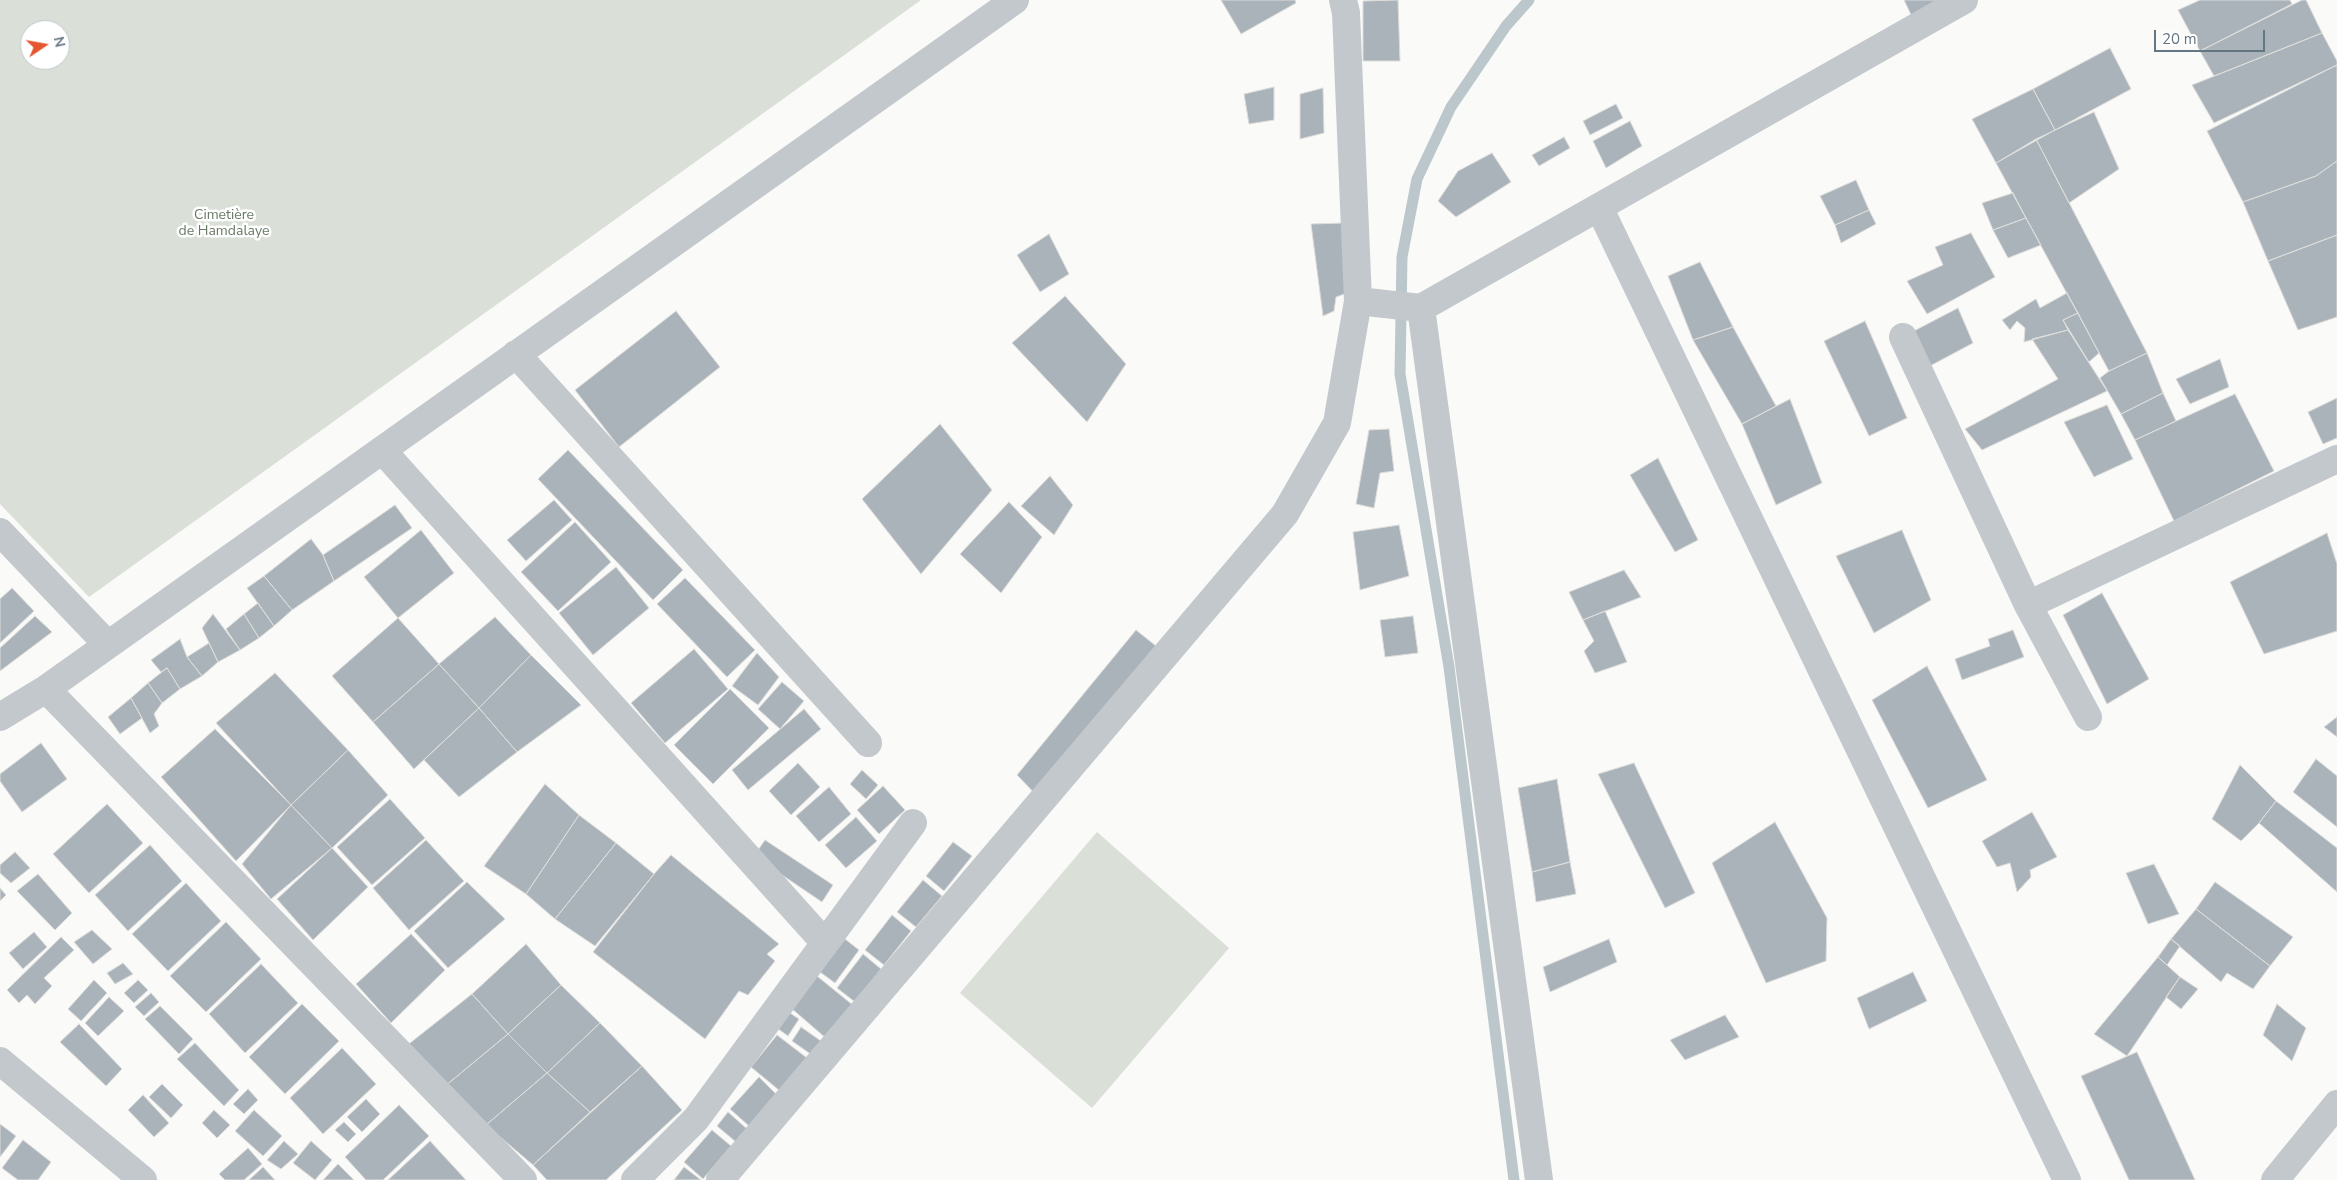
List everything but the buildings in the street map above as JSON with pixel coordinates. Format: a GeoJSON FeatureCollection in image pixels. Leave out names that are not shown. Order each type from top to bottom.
{"type":"FeatureCollection","features":[{"type":"Feature","properties":{"kind":"street"},"geometry":{"type":"LineString","coordinates":[[0,717],[46,689],[1015,0]]}},
{"type":"Feature","properties":{"kind":"street"},"geometry":{"type":"LineString","coordinates":[[720,1180],[1285,514],[1337,423],[1358,301],[1346,13],[1343,0]]}},
{"type":"Feature","properties":{"kind":"street"},"geometry":{"type":"LineString","coordinates":[[1358,301],[1421,308],[1964,0]]}},
{"type":"Feature","properties":{"kind":"street"},"geometry":{"type":"LineString","coordinates":[[1599,207],[2067,1180]]}},
{"type":"Feature","properties":{"kind":"street"},"geometry":{"type":"LineString","coordinates":[[1421,308],[1539,1180]]}},
{"type":"Feature","properties":{"kind":"street"},"geometry":{"type":"LineString","coordinates":[[1903,337],[2028,605],[2088,717]]}},
{"type":"Feature","properties":{"kind":"street"},"geometry":{"type":"LineString","coordinates":[[516,354],[868,742]]}},
{"type":"Feature","properties":{"kind":"street"},"geometry":{"type":"LineString","coordinates":[[382,450],[825,944]]}},
{"type":"Feature","properties":{"kind":"street"},"geometry":{"type":"LineString","coordinates":[[2028,605],[2337,459]]}},
{"type":"Feature","properties":{"kind":"street"},"geometry":{"type":"LineString","coordinates":[[0,532],[108,645]]}},
{"type":"Feature","properties":{"kind":"street"},"geometry":{"type":"LineString","coordinates":[[46,689],[524,1180]]}},
{"type":"Feature","properties":{"kind":"street"},"geometry":{"type":"LineString","coordinates":[[636,1180],[696,1119],[914,822]]}},
{"type":"Feature","properties":{"kind":"street"},"geometry":{"type":"LineString","coordinates":[[0,1061],[143,1180]]}},
{"type":"Feature","properties":{"kind":"street"},"geometry":{"type":"LineString","coordinates":[[2275,1180],[2337,1104]]}},
{"type":"Feature","properties":{"kind":"green space","name":"Cimetière de Hamdalaye"},"geometry":{"type":"Polygon","coordinates":[[[0,0],[921,0],[89,597],[0,504],[0,0]]]}},
{"type":"Feature","properties":{"kind":"green space"},"geometry":{"type":"Polygon","coordinates":[[[1097,832],[1229,948],[1092,1108],[960,993],[1097,832]]]}},
{"type":"Feature","properties":{"kind":"waterway"},"geometry":{"type":"LineString","coordinates":[[1514,1180],[1449,667],[1400,374],[1402,257],[1417,179],[1451,107],[1506,26],[1529,0]]}}]}
